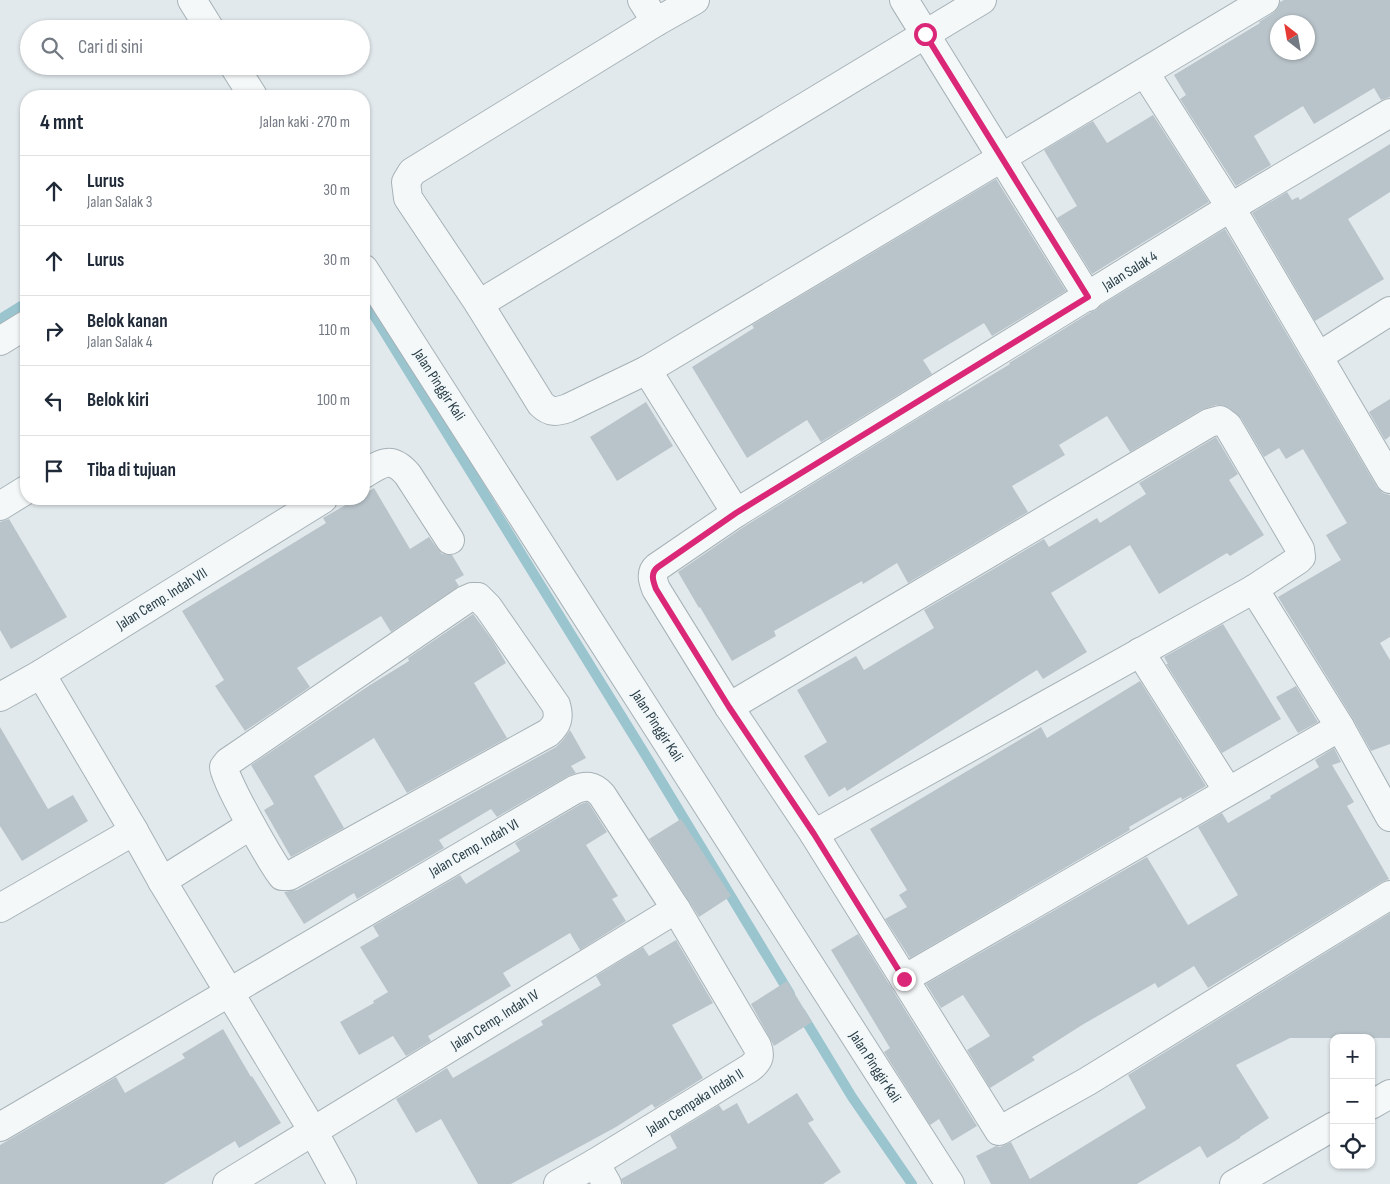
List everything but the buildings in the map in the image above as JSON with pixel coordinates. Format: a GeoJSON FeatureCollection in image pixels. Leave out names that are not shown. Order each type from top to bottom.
{"type":"FeatureCollection","features":[{"type":"Feature","properties":{"kind":"street"},"geometry":{"type":"LineString","coordinates":[[192,0],[204,20]]}},
{"type":"Feature","properties":{"kind":"street"},"geometry":{"type":"LineString","coordinates":[[694,0],[649,11],[412,172],[406,182],[408,198],[479,304],[541,404],[550,411],[562,411],[647,370],[1265,0]]}},
{"type":"Feature","properties":{"kind":"street"},"geometry":{"type":"LineString","coordinates":[[904,0],[1088,297]]}},
{"type":"Feature","properties":{"kind":"street"},"geometry":{"type":"LineString","coordinates":[[479,304],[982,0]]}},
{"type":"Feature","properties":{"kind":"street"},"geometry":{"type":"LineString","coordinates":[[1145,73],[1230,208],[1390,479]]}},
{"type":"Feature","properties":{"kind":"street"},"geometry":{"type":"LineString","coordinates":[[240,75],[250,90]]}},
{"type":"Feature","properties":{"kind":"street","name":"Jalan Salak 4"},"geometry":{"type":"LineString","coordinates":[[729,707],[656,589],[652,576],[654,570],[736,513],[1230,208],[1390,113]]}},
{"type":"Feature","properties":{"kind":"street","name":"Jalan Pinggir Kali"},"geometry":{"type":"LineString","coordinates":[[370,277],[950,1184]]}},
{"type":"Feature","properties":{"kind":"street"},"geometry":{"type":"LineString","coordinates":[[1319,356],[1390,311]]}},
{"type":"Feature","properties":{"kind":"street"},"geometry":{"type":"LineString","coordinates":[[0,341],[20,329]]}},
{"type":"Feature","properties":{"kind":"street"},"geometry":{"type":"LineString","coordinates":[[647,370],[736,513]]}},
{"type":"Feature","properties":{"kind":"street"},"geometry":{"type":"LineString","coordinates":[[814,834],[1254,589],[1298,560],[1300,549],[1228,426],[1220,420],[1201,428],[729,707],[814,834],[999,1131],[1088,1081],[1390,894]]}},
{"type":"Feature","properties":{"kind":"street"},"geometry":{"type":"LineString","coordinates":[[370,468],[389,462],[401,467],[450,540]]}},
{"type":"Feature","properties":{"kind":"street"},"geometry":{"type":"LineString","coordinates":[[0,506],[20,494]]}},
{"type":"Feature","properties":{"kind":"street","name":"Jalan Cemp. Indah VII"},"geometry":{"type":"LineString","coordinates":[[3,689],[41,674],[313,505]]}},
{"type":"Feature","properties":{"kind":"street"},"geometry":{"type":"LineString","coordinates":[[1254,589],[1340,727],[1390,817]]}},
{"type":"Feature","properties":{"kind":"street"},"geometry":{"type":"LineString","coordinates":[[472,597],[478,597],[488,606],[556,705],[557,723],[548,733],[289,876],[284,877],[281,874],[251,825],[225,773],[224,767],[228,762],[472,597]]}},
{"type":"Feature","properties":{"kind":"street"},"geometry":{"type":"LineString","coordinates":[[1140,652],[1228,791]]}},
{"type":"Feature","properties":{"kind":"street"},"geometry":{"type":"LineString","coordinates":[[41,674],[162,881],[313,1131],[342,1184]]}},
{"type":"Feature","properties":{"kind":"street"},"geometry":{"type":"LineString","coordinates":[[904,979],[1340,727]]}},
{"type":"Feature","properties":{"kind":"street","name":"Jalan Cemp. Indah VI"},"geometry":{"type":"LineString","coordinates":[[230,992],[583,786],[597,789],[602,795],[676,909]]}},
{"type":"Feature","properties":{"kind":"street"},"geometry":{"type":"LineString","coordinates":[[162,881],[251,825]]}},
{"type":"Feature","properties":{"kind":"street"},"geometry":{"type":"LineString","coordinates":[[0,908],[134,831]]}},
{"type":"Feature","properties":{"kind":"street","name":"Jalan Cemp. Indah IV"},"geometry":{"type":"LineString","coordinates":[[227,1184],[676,909]]}},
{"type":"Feature","properties":{"kind":"street","name":"Jalan Cempaka Indah II"},"geometry":{"type":"LineString","coordinates":[[558,1184],[601,1174],[750,1068],[759,1057],[760,1054],[757,1046],[676,909]]}},
{"type":"Feature","properties":{"kind":"street"},"geometry":{"type":"LineString","coordinates":[[0,1127],[230,992]]}},
{"type":"Feature","properties":{"kind":"street"},"geometry":{"type":"LineString","coordinates":[[1375,1103],[1390,1094]]}},
{"type":"Feature","properties":{"kind":"street"},"geometry":{"type":"LineString","coordinates":[[1234,1184],[1330,1128]]}},
{"type":"Feature","properties":{"kind":"waterway"},"geometry":{"type":"LineString","coordinates":[[0,319],[20,307]]}},
{"type":"Feature","properties":{"kind":"waterway"},"geometry":{"type":"LineString","coordinates":[[370,309],[651,764],[790,994]]}},
{"type":"Feature","properties":{"kind":"waterway"},"geometry":{"type":"LineString","coordinates":[[801,1013],[852,1097],[912,1184]]}},
{"type":"Feature","properties":{"kind":"route"},"geometry":{"type":"LineString","coordinates":[[904,979],[814,834],[729,707],[656,589],[652,576],[654,570],[658,567],[736,513],[1088,297],[925,34]]}}]}
